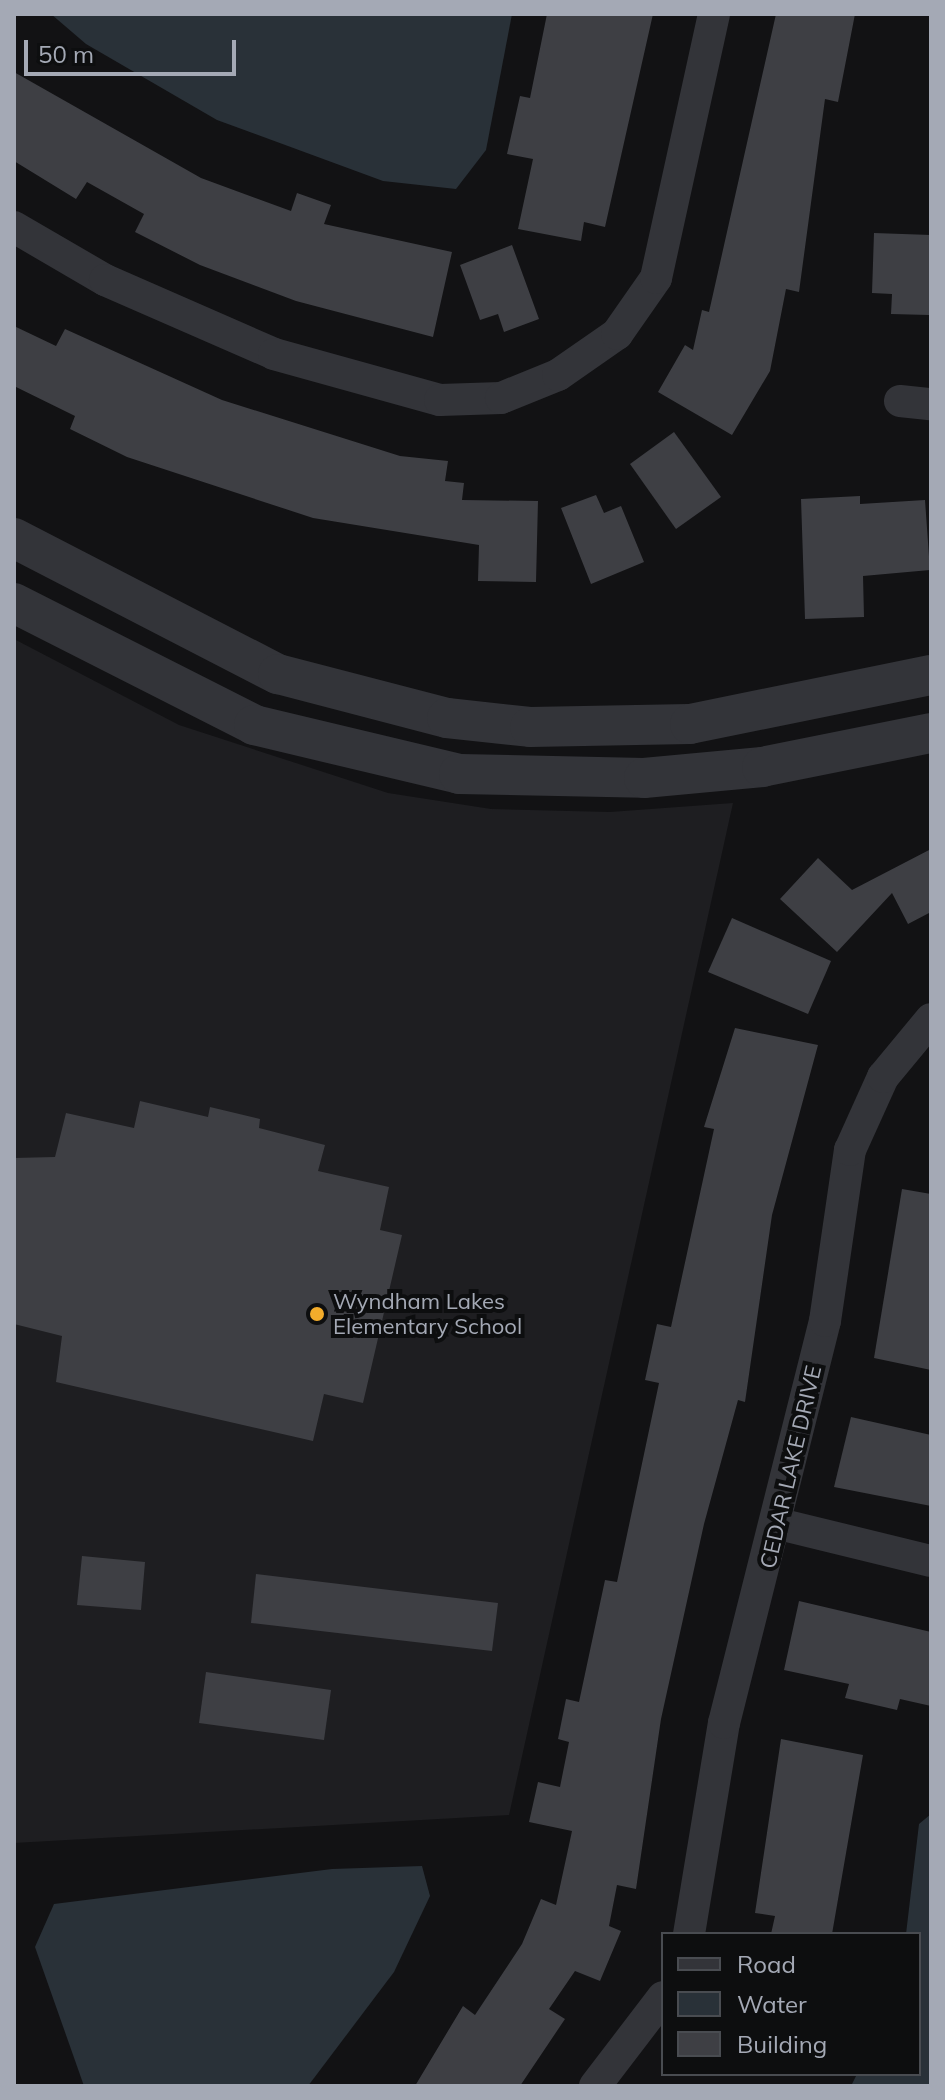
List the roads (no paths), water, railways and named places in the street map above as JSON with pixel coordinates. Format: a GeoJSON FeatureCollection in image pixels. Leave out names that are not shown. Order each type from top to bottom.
{"type":"FeatureCollection","features":[{"type":"Feature","properties":{"kind":"street"},"geometry":{"type":"LineString","coordinates":[[14,227],[105,280],[274,354],[440,400],[501,398],[558,375],[617,334],[656,278],[714,14]]}},
{"type":"Feature","properties":{"kind":"street"},"geometry":{"type":"LineString","coordinates":[[14,538],[278,674],[447,718],[530,727],[690,724],[931,675]]}},
{"type":"Feature","properties":{"kind":"street"},"geometry":{"type":"LineString","coordinates":[[14,603],[254,725],[371,757],[528,779],[762,767],[931,733]]}},
{"type":"Feature","properties":{"kind":"street"},"geometry":{"type":"LineString","coordinates":[[528,779],[530,727]]}},
{"type":"Feature","properties":{"kind":"street","name":"CEDAR LAKE DRIVE"},"geometry":{"type":"LineString","coordinates":[[689,1932],[724,1723],[779,1524],[825,1321],[850,1150],[883,1077],[931,1019]]}},
{"type":"Feature","properties":{"kind":"street"},"geometry":{"type":"LineString","coordinates":[[779,1524],[931,1561]]}},
{"type":"Feature","properties":{"kind":"street"},"geometry":{"type":"LineString","coordinates":[[595,2086],[661,2000]]}},
{"type":"Feature","properties":{"kind":"water"},"geometry":{"type":"Polygon","coordinates":[[[51,14],[512,14],[486,150],[456,189],[383,181],[217,120],[86,44],[51,14]]]}},
{"type":"Feature","properties":{"kind":"water"},"geometry":{"type":"Polygon","coordinates":[[[931,1814],[931,2086],[851,2086],[856,2076],[921,2076],[921,1932],[906,1932],[919,1824],[931,1814]]]}},
{"type":"Feature","properties":{"kind":"water"},"geometry":{"type":"Polygon","coordinates":[[[422,1866],[430,1896],[394,1972],[308,2086],[84,2086],[35,1947],[54,1904],[332,1869],[422,1866]]]}},
{"type":"Feature","properties":{"kind":"place","name":"Wyndham Lakes Elementary School"},"geometry":{"type":"Point","coordinates":[317,1314]}}]}
